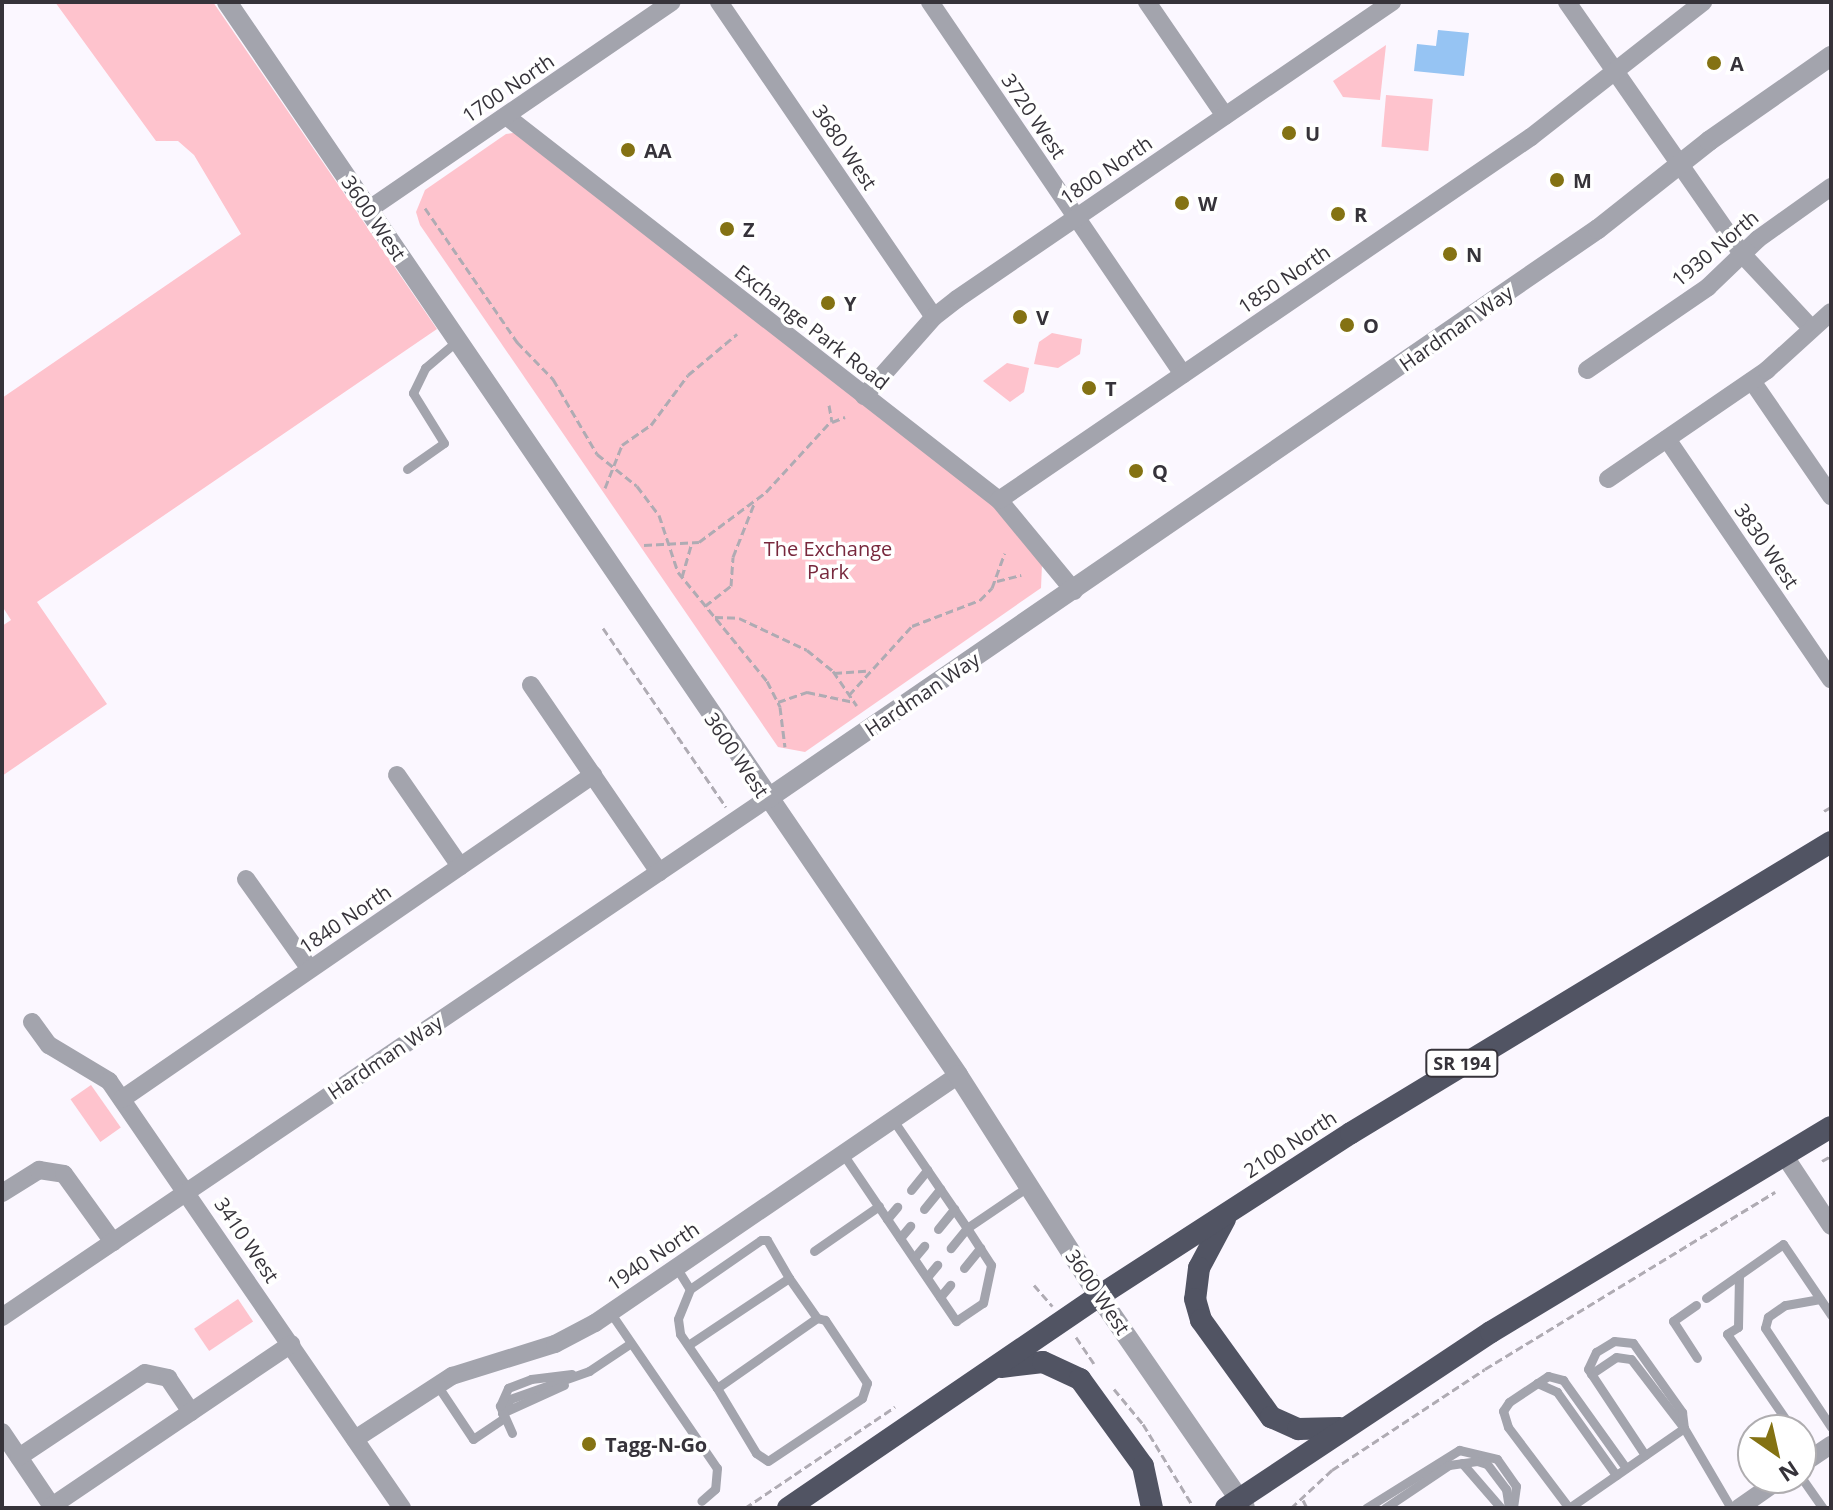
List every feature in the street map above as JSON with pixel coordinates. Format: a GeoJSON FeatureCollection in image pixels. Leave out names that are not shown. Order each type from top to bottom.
{"type":"FeatureCollection","features":[{"type":"Feature","properties":{"kind":"highway","name":"2100 North"},"geometry":{"type":"LineString","coordinates":[[788,1508],[1099,1296],[1233,1209],[1520,1027],[1831,842]]}},
{"type":"Feature","properties":{"kind":"highway"},"geometry":{"type":"LineString","coordinates":[[1237,1505],[1348,1426],[1491,1332],[1831,1127]]}},
{"type":"Feature","properties":{"kind":"highway"},"geometry":{"type":"LineString","coordinates":[[1233,1209],[1212,1238],[1199,1268],[1195,1299],[1201,1320],[1271,1417],[1311,1431],[1348,1426]]}},
{"type":"Feature","properties":{"kind":"highway"},"geometry":{"type":"LineString","coordinates":[[987,1372],[1043,1362],[1080,1379],[1143,1466],[1152,1508]]}},
{"type":"Feature","properties":{"kind":"street","name":"3600 West"},"geometry":{"type":"LineString","coordinates":[[227,2],[767,799],[958,1075],[1237,1505]]}},
{"type":"Feature","properties":{"kind":"street","name":"1700 North"},"geometry":{"type":"LineString","coordinates":[[368,210],[672,2]]}},
{"type":"Feature","properties":{"kind":"street","name":"3680 West"},"geometry":{"type":"LineString","coordinates":[[719,2],[934,317]]}},
{"type":"Feature","properties":{"kind":"street","name":"3720 West"},"geometry":{"type":"LineString","coordinates":[[930,2],[1183,374]]}},
{"type":"Feature","properties":{"kind":"street"},"geometry":{"type":"LineString","coordinates":[[1147,2],[1225,116]]}},
{"type":"Feature","properties":{"kind":"street"},"geometry":{"type":"LineString","coordinates":[[1358,2],[1369,18]]}},
{"type":"Feature","properties":{"kind":"street","name":"1800 North"},"geometry":{"type":"LineString","coordinates":[[864,396],[934,317],[1392,2]]}},
{"type":"Feature","properties":{"kind":"street"},"geometry":{"type":"LineString","coordinates":[[1567,2],[1743,255],[1811,328]]}},
{"type":"Feature","properties":{"kind":"street","name":"1850 North"},"geometry":{"type":"LineString","coordinates":[[999,500],[1531,137],[1613,69],[1703,2]]}},
{"type":"Feature","properties":{"kind":"street","name":"Hardman Way"},"geometry":{"type":"LineString","coordinates":[[2,1317],[1074,591],[1598,229],[1679,164],[1831,56]]}},
{"type":"Feature","properties":{"kind":"street","name":"Exchange Park Road"},"geometry":{"type":"LineString","coordinates":[[506,116],[999,500],[1074,591]]}},
{"type":"Feature","properties":{"kind":"street","name":"1930 North"},"geometry":{"type":"LineString","coordinates":[[1587,370],[1708,287],[1743,255],[1831,187]]}},
{"type":"Feature","properties":{"kind":"street"},"geometry":{"type":"LineString","coordinates":[[1608,479],[1752,381],[1831,312]]}},
{"type":"Feature","properties":{"kind":"street"},"geometry":{"type":"LineString","coordinates":[[1752,381],[1831,496]]}},
{"type":"Feature","properties":{"kind":"street","name":"3830 West"},"geometry":{"type":"LineString","coordinates":[[1667,439],[1831,679]]}},
{"type":"Feature","properties":{"kind":"street"},"geometry":{"type":"LineString","coordinates":[[531,685],[659,872]]}},
{"type":"Feature","properties":{"kind":"street"},"geometry":{"type":"LineString","coordinates":[[397,775],[460,866]]}},
{"type":"Feature","properties":{"kind":"street","name":"1840 North"},"geometry":{"type":"LineString","coordinates":[[122,1099],[593,775]]}},
{"type":"Feature","properties":{"kind":"street"},"geometry":{"type":"LineString","coordinates":[[246,879],[310,969]]}},
{"type":"Feature","properties":{"kind":"street","name":"3410 West"},"geometry":{"type":"LineString","coordinates":[[32,1022],[49,1045],[98,1072],[122,1099],[355,1439],[392,1504]]}},
{"type":"Feature","properties":{"kind":"street","name":"1940 North"},"geometry":{"type":"LineString","coordinates":[[355,1439],[436,1384],[466,1370],[555,1344],[610,1312],[958,1075]]}},
{"type":"Feature","properties":{"kind":"street"},"geometry":{"type":"LineString","coordinates":[[1784,1155],[1831,1226]]}},
{"type":"Feature","properties":{"kind":"street"},"geometry":{"type":"LineString","coordinates":[[2,1193],[31,1173],[47,1169],[70,1179],[113,1242]]}},
{"type":"Feature","properties":{"kind":"street"},"geometry":{"type":"LineString","coordinates":[[2,1432],[53,1507],[291,1344]]}},
{"type":"Feature","properties":{"kind":"street"},"geometry":{"type":"LineString","coordinates":[[19,1457],[145,1373],[168,1378],[191,1412]]}},
{"type":"Feature","properties":{"kind":"street"},"geometry":{"type":"LineString","coordinates":[[1739,1508],[1759,1494]]}},
{"type":"Feature","properties":{"kind":"lane"},"geometry":{"type":"LineString","coordinates":[[407,469],[444,443],[413,393],[425,368],[457,341]]}},
{"type":"Feature","properties":{"kind":"lane"},"geometry":{"type":"LineString","coordinates":[[843,1154],[956,1321],[983,1303],[991,1265],[893,1120]]}},
{"type":"Feature","properties":{"kind":"lane"},"geometry":{"type":"LineString","coordinates":[[911,1190],[927,1170]]}},
{"type":"Feature","properties":{"kind":"lane"},"geometry":{"type":"LineString","coordinates":[[951,1248],[967,1228],[1029,1186]]}},
{"type":"Feature","properties":{"kind":"lane"},"geometry":{"type":"LineString","coordinates":[[924,1209],[940,1189]]}},
{"type":"Feature","properties":{"kind":"lane"},"geometry":{"type":"LineString","coordinates":[[814,1251],[879,1206]]}},
{"type":"Feature","properties":{"kind":"lane"},"geometry":{"type":"LineString","coordinates":[[887,1219],[897,1207]]}},
{"type":"Feature","properties":{"kind":"lane"},"geometry":{"type":"LineString","coordinates":[[938,1229],[954,1209]]}},
{"type":"Feature","properties":{"kind":"lane"},"geometry":{"type":"LineString","coordinates":[[900,1238],[910,1226]]}},
{"type":"Feature","properties":{"kind":"lane"},"geometry":{"type":"LineString","coordinates":[[761,1240],[767,1240],[789,1278],[817,1318],[825,1320],[867,1383],[862,1398],[768,1461],[756,1453],[688,1345],[678,1319],[690,1289],[761,1240]]}},
{"type":"Feature","properties":{"kind":"lane"},"geometry":{"type":"LineString","coordinates":[[1706,1298],[1783,1244],[1831,1315]]}},
{"type":"Feature","properties":{"kind":"lane"},"geometry":{"type":"LineString","coordinates":[[914,1258],[924,1246]]}},
{"type":"Feature","properties":{"kind":"lane"},"geometry":{"type":"LineString","coordinates":[[964,1268],[980,1248]]}},
{"type":"Feature","properties":{"kind":"lane"},"geometry":{"type":"LineString","coordinates":[[927,1277],[937,1265]]}},
{"type":"Feature","properties":{"kind":"lane"},"geometry":{"type":"LineString","coordinates":[[676,1267],[690,1289]]}},
{"type":"Feature","properties":{"kind":"lane"},"geometry":{"type":"LineString","coordinates":[[1739,1275],[1738,1327],[1727,1334],[1782,1414]]}},
{"type":"Feature","properties":{"kind":"lane"},"geometry":{"type":"LineString","coordinates":[[688,1345],[789,1278]]}},
{"type":"Feature","properties":{"kind":"lane"},"geometry":{"type":"LineString","coordinates":[[940,1297],[950,1285]]}},
{"type":"Feature","properties":{"kind":"lane"},"geometry":{"type":"LineString","coordinates":[[1820,1299],[1785,1305],[1768,1317],[1765,1328],[1831,1427]]}},
{"type":"Feature","properties":{"kind":"lane"},"geometry":{"type":"LineString","coordinates":[[1696,1305],[1673,1321],[1697,1358]]}},
{"type":"Feature","properties":{"kind":"lane"},"geometry":{"type":"LineString","coordinates":[[610,1312],[717,1468],[717,1483],[701,1501]]}},
{"type":"Feature","properties":{"kind":"lane"},"geometry":{"type":"LineString","coordinates":[[717,1388],[817,1318]]}},
{"type":"Feature","properties":{"kind":"lane"},"geometry":{"type":"LineString","coordinates":[[1645,1455],[1591,1374],[1589,1365],[1596,1352],[1614,1341],[1633,1343],[1682,1412],[1684,1428]]}},
{"type":"Feature","properties":{"kind":"lane"},"geometry":{"type":"LineString","coordinates":[[436,1384],[473,1439],[502,1416],[582,1374],[631,1343]]}},
{"type":"Feature","properties":{"kind":"lane"},"geometry":{"type":"LineString","coordinates":[[1591,1374],[1616,1357],[1631,1359],[1684,1428],[1731,1508]]}},
{"type":"Feature","properties":{"kind":"lane"},"geometry":{"type":"LineString","coordinates":[[512,1433],[502,1416],[501,1399],[513,1385],[582,1374]]}},
{"type":"Feature","properties":{"kind":"lane"},"geometry":{"type":"LineString","coordinates":[[1626,1468],[1568,1385],[1548,1376],[1504,1406],[1504,1418],[1558,1500],[1569,1508],[1684,1428]]}},
{"type":"Feature","properties":{"kind":"lane"},"geometry":{"type":"LineString","coordinates":[[1536,1383],[1557,1392],[1616,1475]]}},
{"type":"Feature","properties":{"kind":"lane"},"geometry":{"type":"LineString","coordinates":[[1366,1508],[1459,1450],[1481,1451],[1497,1459],[1516,1486],[1511,1508]]}},
{"type":"Feature","properties":{"kind":"lane"},"geometry":{"type":"LineString","coordinates":[[1461,1462],[1476,1473],[1501,1508]]}},
{"type":"Feature","properties":{"kind":"lane"},"geometry":{"type":"LineString","coordinates":[[1385,1508],[1461,1462],[1487,1464],[1506,1489],[1511,1508]]}},
{"type":"Feature","properties":{"kind":"lane"},"geometry":{"type":"LineString","coordinates":[[1821,1507],[1831,1499]]}},
{"type":"Feature","properties":{"kind":"path"},"geometry":{"type":"LineString","coordinates":[[425,208],[517,342],[553,379],[597,454],[637,486],[659,515],[682,578],[749,654],[778,702],[785,747]]}},
{"type":"Feature","properties":{"kind":"path"},"geometry":{"type":"LineString","coordinates":[[605,488],[622,445],[651,425],[688,375],[737,334]]}},
{"type":"Feature","properties":{"kind":"path"},"geometry":{"type":"LineString","coordinates":[[829,405],[831,421]]}},
{"type":"Feature","properties":{"kind":"path"},"geometry":{"type":"LineString","coordinates":[[644,545],[692,543],[755,500],[831,421],[845,417]]}},
{"type":"Feature","properties":{"kind":"path"},"geometry":{"type":"LineString","coordinates":[[705,606],[731,586],[733,557],[755,500]]}},
{"type":"Feature","properties":{"kind":"path"},"geometry":{"type":"LineString","coordinates":[[682,578],[692,543]]}},
{"type":"Feature","properties":{"kind":"path"},"geometry":{"type":"LineString","coordinates":[[849,695],[866,671],[912,626],[980,600],[995,581],[1005,553]]}},
{"type":"Feature","properties":{"kind":"path"},"geometry":{"type":"LineString","coordinates":[[995,581],[1021,575]]}},
{"type":"Feature","properties":{"kind":"path"},"geometry":{"type":"LineString","coordinates":[[715,617],[739,618],[776,632],[834,673],[855,704],[807,692],[778,702]]}},
{"type":"Feature","properties":{"kind":"path"},"geometry":{"type":"LineString","coordinates":[[603,628],[735,820]]}},
{"type":"Feature","properties":{"kind":"path"},"geometry":{"type":"LineString","coordinates":[[834,673],[866,671]]}},
{"type":"Feature","properties":{"kind":"path"},"geometry":{"type":"LineString","coordinates":[[1824,811],[1831,807]]}},
{"type":"Feature","properties":{"kind":"path"},"geometry":{"type":"LineString","coordinates":[[1822,1161],[1831,1156]]}},
{"type":"Feature","properties":{"kind":"path"},"geometry":{"type":"LineString","coordinates":[[1291,1508],[1332,1470],[1485,1369],[1775,1192]]}},
{"type":"Feature","properties":{"kind":"path"},"geometry":{"type":"LineString","coordinates":[[1034,1285],[1040,1289]]}},
{"type":"Feature","properties":{"kind":"path"},"geometry":{"type":"LineString","coordinates":[[745,1508],[895,1407]]}},
{"type":"Feature","properties":{"kind":"path"},"geometry":{"type":"LineString","coordinates":[[1189,1499],[1194,1508]]}},
{"type":"Feature","properties":{"kind":"path"},"geometry":{"type":"LineString","coordinates":[[1303,1500],[1307,1508]]}},
{"type":"Feature","properties":{"kind":"green space"},"geometry":{"type":"Polygon","coordinates":[[[55,2],[213,2],[437,329],[37,602],[107,704],[2,776],[2,626],[11,620],[2,606],[2,398],[241,234],[194,155],[178,141],[156,141],[55,2]]]}},
{"type":"Feature","properties":{"kind":"green space"},"geometry":{"type":"Polygon","coordinates":[[[1386,45],[1380,100],[1343,97],[1333,81],[1386,45]]]}},
{"type":"Feature","properties":{"kind":"green space"},"geometry":{"type":"Polygon","coordinates":[[[1386,95],[1433,99],[1428,151],[1381,147],[1386,95]]]}},
{"type":"Feature","properties":{"kind":"green space","name":"The Exchange Park"},"geometry":{"type":"Polygon","coordinates":[[[519,132],[993,505],[1042,564],[1041,588],[805,752],[778,747],[420,225],[416,212],[425,190],[506,134],[519,132]]]}},
{"type":"Feature","properties":{"kind":"green space"},"geometry":{"type":"Polygon","coordinates":[[[1052,333],[1082,339],[1080,354],[1058,368],[1034,364],[1039,342],[1052,333]]]}},
{"type":"Feature","properties":{"kind":"green space"},"geometry":{"type":"Polygon","coordinates":[[[1007,363],[1029,368],[1024,392],[1010,402],[983,381],[1007,363]]]}},
{"type":"Feature","properties":{"kind":"green space"},"geometry":{"type":"Polygon","coordinates":[[[91,1085],[121,1128],[100,1142],[71,1099],[91,1085]]]}},
{"type":"Feature","properties":{"kind":"green space"},"geometry":{"type":"Polygon","coordinates":[[[238,1299],[253,1321],[209,1351],[194,1329],[238,1299]]]}},
{"type":"Feature","properties":{"kind":"water"},"geometry":{"type":"Polygon","coordinates":[[[1438,30],[1469,33],[1464,76],[1414,71],[1417,44],[1436,46],[1438,30]]]}},
{"type":"Feature","properties":{"kind":"place","name":"A"},"geometry":{"type":"Point","coordinates":[1714,63]}},
{"type":"Feature","properties":{"kind":"place","name":"U"},"geometry":{"type":"Point","coordinates":[1289,133]}},
{"type":"Feature","properties":{"kind":"place","name":"AA"},"geometry":{"type":"Point","coordinates":[628,150]}},
{"type":"Feature","properties":{"kind":"place","name":"M"},"geometry":{"type":"Point","coordinates":[1557,180]}},
{"type":"Feature","properties":{"kind":"place","name":"W"},"geometry":{"type":"Point","coordinates":[1182,203]}},
{"type":"Feature","properties":{"kind":"place","name":"R"},"geometry":{"type":"Point","coordinates":[1338,214]}},
{"type":"Feature","properties":{"kind":"place","name":"Z"},"geometry":{"type":"Point","coordinates":[727,229]}},
{"type":"Feature","properties":{"kind":"place","name":"N"},"geometry":{"type":"Point","coordinates":[1450,254]}},
{"type":"Feature","properties":{"kind":"place","name":"Y"},"geometry":{"type":"Point","coordinates":[828,303]}},
{"type":"Feature","properties":{"kind":"place","name":"V"},"geometry":{"type":"Point","coordinates":[1020,317]}},
{"type":"Feature","properties":{"kind":"place","name":"O"},"geometry":{"type":"Point","coordinates":[1347,325]}},
{"type":"Feature","properties":{"kind":"place","name":"T"},"geometry":{"type":"Point","coordinates":[1089,388]}},
{"type":"Feature","properties":{"kind":"place","name":"Q"},"geometry":{"type":"Point","coordinates":[1136,471]}},
{"type":"Feature","properties":{"kind":"place","name":"Tagg-N-Go"},"geometry":{"type":"Point","coordinates":[589,1444]}}]}
